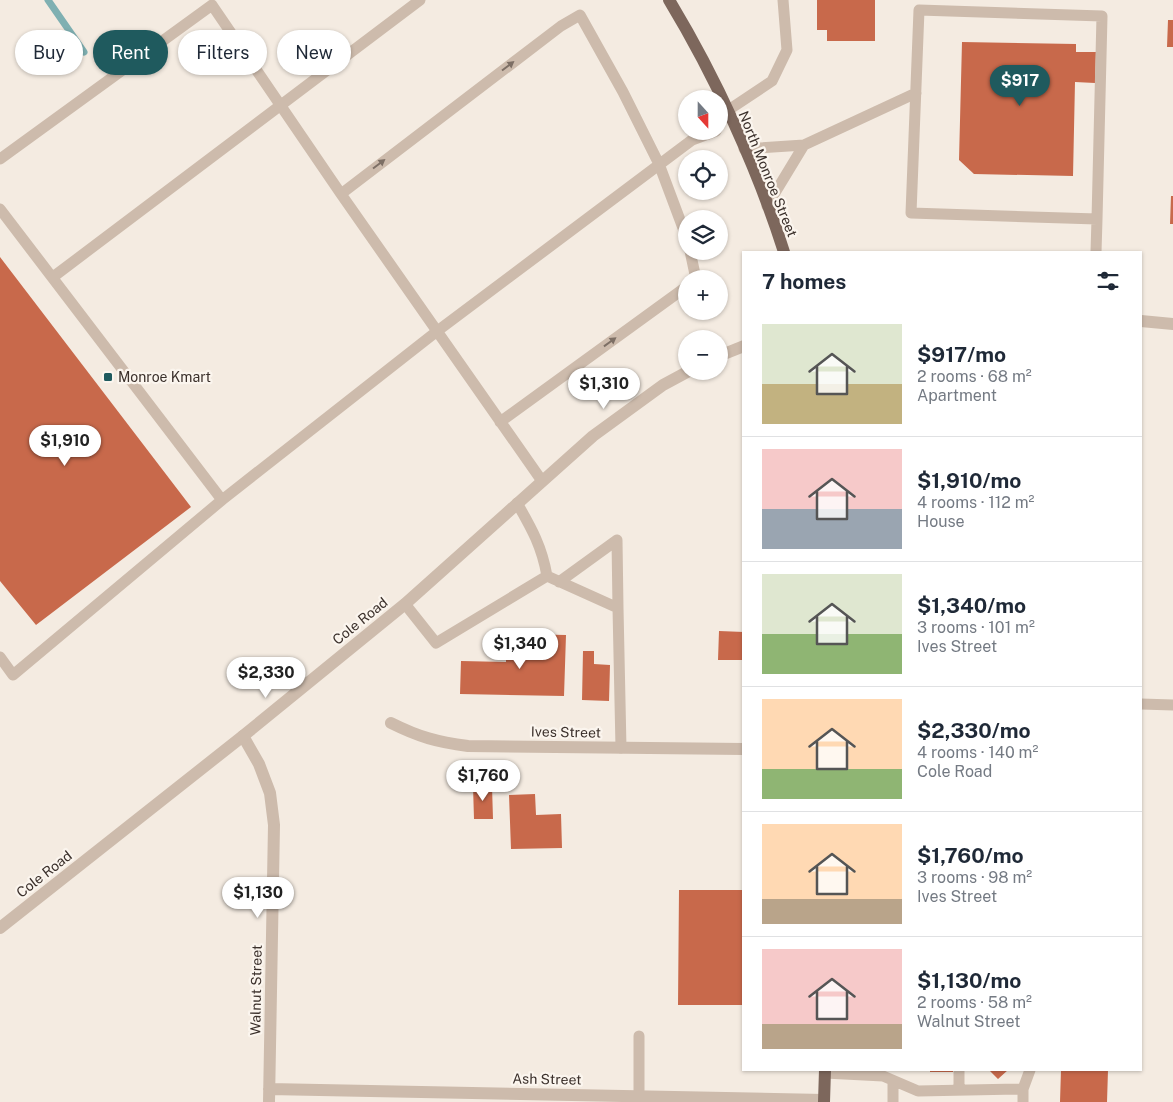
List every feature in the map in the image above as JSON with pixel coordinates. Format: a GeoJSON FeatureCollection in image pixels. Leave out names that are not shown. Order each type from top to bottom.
{"type":"FeatureCollection","features":[{"type":"Feature","properties":{"kind":"main road","name":"North Monroe Street"},"geometry":{"type":"LineString","coordinates":[[669,0],[716,90]]}},
{"type":"Feature","properties":{"kind":"main road","name":"North Monroe Street"},"geometry":{"type":"LineString","coordinates":[[728,113],[784,251]]}},
{"type":"Feature","properties":{"kind":"main road"},"geometry":{"type":"LineString","coordinates":[[824,1101],[825,1072]]}},
{"type":"Feature","properties":{"kind":"street"},"geometry":{"type":"LineString","coordinates":[[1142,321],[1173,324]]}},
{"type":"Feature","properties":{"kind":"street"},"geometry":{"type":"LineString","coordinates":[[728,352],[742,347]]}},
{"type":"Feature","properties":{"kind":"street","name":"Cole Road"},"geometry":{"type":"LineString","coordinates":[[0,928],[243,736],[405,604],[593,436],[664,384],[678,377]]}},
{"type":"Feature","properties":{"kind":"street","name":"Ives Street"},"geometry":{"type":"LineString","coordinates":[[392,723],[418,736],[441,743],[468,746],[742,749]]}},
{"type":"Feature","properties":{"kind":"street","name":"Walnut Street"},"geometry":{"type":"LineString","coordinates":[[243,736],[260,764],[270,793],[274,825],[269,1096]]}},
{"type":"Feature","properties":{"kind":"street","name":"Ash Street"},"geometry":{"type":"LineString","coordinates":[[269,1096],[639,1096],[672,1099],[824,1101]]}},
{"type":"Feature","properties":{"kind":"lane"},"geometry":{"type":"LineString","coordinates":[[53,277],[420,0]]}},
{"type":"Feature","properties":{"kind":"lane"},"geometry":{"type":"LineString","coordinates":[[728,110],[772,80],[787,50],[782,0]]}},
{"type":"Feature","properties":{"kind":"lane"},"geometry":{"type":"LineString","coordinates":[[0,159],[212,5],[340,194],[542,481]]}},
{"type":"Feature","properties":{"kind":"lane"},"geometry":{"type":"LineString","coordinates":[[1096,251],[1097,219],[1102,16],[919,10],[911,213],[1097,219]]}},
{"type":"Feature","properties":{"kind":"lane"},"geometry":{"type":"LineString","coordinates":[[340,194],[561,26],[580,15],[623,92],[659,164],[678,215]]}},
{"type":"Feature","properties":{"kind":"lane"},"geometry":{"type":"LineString","coordinates":[[744,149],[804,145],[916,93]]}},
{"type":"Feature","properties":{"kind":"lane"},"geometry":{"type":"LineString","coordinates":[[728,128],[734,126]]}},
{"type":"Feature","properties":{"kind":"lane"},"geometry":{"type":"LineString","coordinates":[[0,657],[13,675],[222,500],[436,332],[692,140]]}},
{"type":"Feature","properties":{"kind":"lane"},"geometry":{"type":"LineString","coordinates":[[767,206],[804,145]]}},
{"type":"Feature","properties":{"kind":"lane"},"geometry":{"type":"LineString","coordinates":[[0,209],[222,500]]}},
{"type":"Feature","properties":{"kind":"lane"},"geometry":{"type":"LineString","coordinates":[[500,422],[678,293]]}},
{"type":"Feature","properties":{"kind":"lane"},"geometry":{"type":"LineString","coordinates":[[517,503],[536,536],[544,556],[547,576]]}},
{"type":"Feature","properties":{"kind":"lane"},"geometry":{"type":"LineString","coordinates":[[559,582],[616,540],[621,748]]}},
{"type":"Feature","properties":{"kind":"lane"},"geometry":{"type":"LineString","coordinates":[[547,576],[618,608]]}},
{"type":"Feature","properties":{"kind":"lane"},"geometry":{"type":"LineString","coordinates":[[405,604],[436,644],[547,576]]}},
{"type":"Feature","properties":{"kind":"lane"},"geometry":{"type":"LineString","coordinates":[[1142,704],[1173,705]]}},
{"type":"Feature","properties":{"kind":"lane"},"geometry":{"type":"LineString","coordinates":[[639,1036],[639,1096]]}},
{"type":"Feature","properties":{"kind":"lane"},"geometry":{"type":"LineString","coordinates":[[959,1071],[959,1090]]}},
{"type":"Feature","properties":{"kind":"lane"},"geometry":{"type":"LineString","coordinates":[[1023,1102],[1023,1089],[1030,1071]]}},
{"type":"Feature","properties":{"kind":"lane"},"geometry":{"type":"LineString","coordinates":[[825,1072],[883,1076],[918,1091],[1023,1089]]}},
{"type":"Feature","properties":{"kind":"lane"},"geometry":{"type":"LineString","coordinates":[[893,1081],[893,1102]]}},
{"type":"Feature","properties":{"kind":"building"},"geometry":{"type":"Polygon","coordinates":[[[817,0],[875,0],[875,41],[827,41],[827,30],[817,30],[817,0]]]}},
{"type":"Feature","properties":{"kind":"building"},"geometry":{"type":"Polygon","coordinates":[[[1168,20],[1173,20],[1173,47],[1167,47],[1168,20]]]}},
{"type":"Feature","properties":{"kind":"building"},"geometry":{"type":"Polygon","coordinates":[[[962,42],[1076,44],[1076,52],[1096,52],[1095,83],[1075,82],[1073,176],[974,174],[959,160],[962,42]]]}},
{"type":"Feature","properties":{"kind":"building"},"geometry":{"type":"Polygon","coordinates":[[[1171,196],[1173,196],[1173,224],[1170,224],[1171,196]]]}},
{"type":"Feature","properties":{"kind":"building"},"geometry":{"type":"Polygon","coordinates":[[[0,257],[191,507],[36,625],[0,581],[0,257]]]}},
{"type":"Feature","properties":{"kind":"building"},"geometry":{"type":"Polygon","coordinates":[[[719,631],[742,632],[742,660],[718,660],[719,631]]]}},
{"type":"Feature","properties":{"kind":"building"},"geometry":{"type":"Polygon","coordinates":[[[518,634],[566,635],[564,696],[460,694],[461,661],[506,662],[506,648],[518,649],[518,634]]]}},
{"type":"Feature","properties":{"kind":"building"},"geometry":{"type":"Polygon","coordinates":[[[583,651],[594,651],[594,664],[610,665],[609,701],[582,700],[583,651]]]}},
{"type":"Feature","properties":{"kind":"building"},"geometry":{"type":"Polygon","coordinates":[[[473,786],[492,786],[493,819],[474,819],[473,786]]]}},
{"type":"Feature","properties":{"kind":"building"},"geometry":{"type":"Polygon","coordinates":[[[535,794],[536,815],[561,814],[562,848],[511,849],[509,795],[535,794]]]}},
{"type":"Feature","properties":{"kind":"building"},"geometry":{"type":"Polygon","coordinates":[[[679,890],[742,890],[742,1005],[678,1005],[679,890]]]}},
{"type":"Feature","properties":{"kind":"building"},"geometry":{"type":"Polygon","coordinates":[[[930,1071],[953,1071],[953,1072],[930,1071]]]}},
{"type":"Feature","properties":{"kind":"building"},"geometry":{"type":"Polygon","coordinates":[[[990,1071],[1007,1071],[998,1079],[990,1071]]]}},
{"type":"Feature","properties":{"kind":"building"},"geometry":{"type":"Polygon","coordinates":[[[1061,1071],[1108,1071],[1107,1102],[1060,1102],[1061,1071]]]}},
{"type":"Feature","properties":{"kind":"waterway"},"geometry":{"type":"LineString","coordinates":[[48,0],[84,52]]}},
{"type":"Feature","properties":{"kind":"place","name":"Monroe Kmart"},"geometry":{"type":"Point","coordinates":[108,377]}}]}
